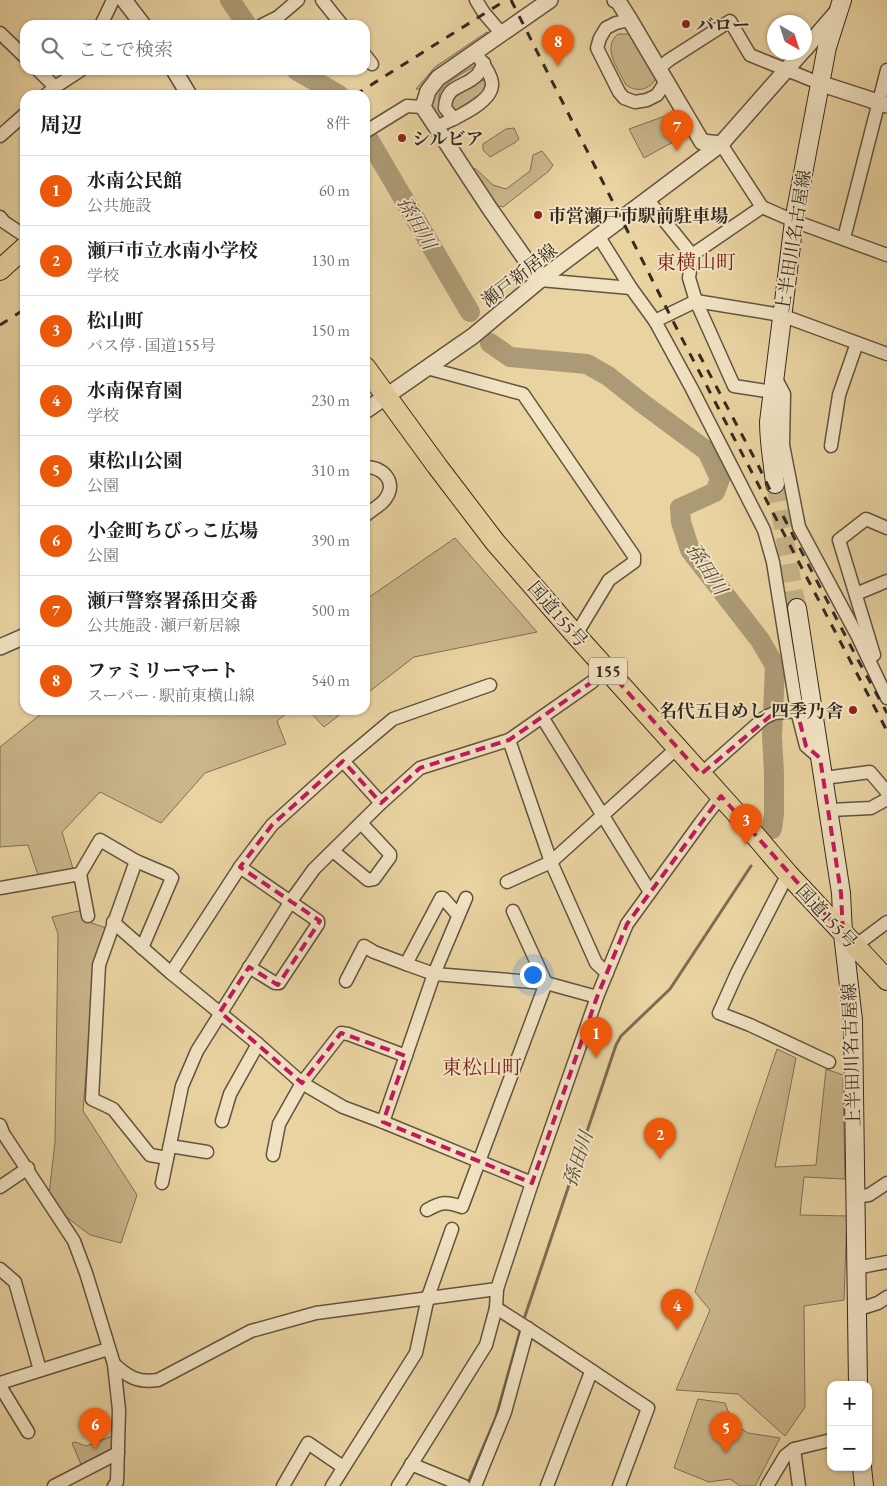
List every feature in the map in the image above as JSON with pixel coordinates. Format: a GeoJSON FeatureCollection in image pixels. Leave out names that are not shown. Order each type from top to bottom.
{"type":"FeatureCollection","features":[{"type":"Feature","properties":{"kind":"highway"},"geometry":{"type":"LineString","coordinates":[[0,270],[20,252]]}},
{"type":"Feature","properties":{"kind":"highway","name":"国道155号"},"geometry":{"type":"LineString","coordinates":[[370,375],[495,542],[788,874],[887,980]]}},
{"type":"Feature","properties":{"kind":"main road","name":"上半田川名古屋線"},"geometry":{"type":"LineString","coordinates":[[775,484],[773,456],[769,439],[781,315],[794,221],[819,83],[827,47],[842,4]]}},
{"type":"Feature","properties":{"kind":"main road","name":"上半田川名古屋線"},"geometry":{"type":"LineString","coordinates":[[797,608],[849,940],[853,1020],[858,1381]]}},
{"type":"Feature","properties":{"kind":"main road"},"geometry":{"type":"LineString","coordinates":[[862,1471],[864,1486]]}},
{"type":"Feature","properties":{"kind":"street"},"geometry":{"type":"LineString","coordinates":[[104,20],[113,0]]}},
{"type":"Feature","properties":{"kind":"street"},"geometry":{"type":"LineString","coordinates":[[124,0],[139,20]]}},
{"type":"Feature","properties":{"kind":"street"},"geometry":{"type":"LineString","coordinates":[[272,20],[298,0]]}},
{"type":"Feature","properties":{"kind":"street"},"geometry":{"type":"LineString","coordinates":[[322,0],[338,20]]}},
{"type":"Feature","properties":{"kind":"street"},"geometry":{"type":"LineString","coordinates":[[476,0],[484,14],[502,34]]}},
{"type":"Feature","properties":{"kind":"street"},"geometry":{"type":"LineString","coordinates":[[423,107],[428,91],[438,78],[479,58],[502,34],[550,0]]}},
{"type":"Feature","properties":{"kind":"street"},"geometry":{"type":"LineString","coordinates":[[615,0],[630,20],[702,142],[721,144],[762,207],[794,221],[887,255]]}},
{"type":"Feature","properties":{"kind":"street"},"geometry":{"type":"LineString","coordinates":[[812,40],[842,4]]}},
{"type":"Feature","properties":{"kind":"street"},"geometry":{"type":"LineString","coordinates":[[630,20],[616,23],[606,28],[597,48],[618,92],[624,98],[635,102],[647,100],[656,94],[663,74],[730,21],[750,55],[819,83],[883,103]]}},
{"type":"Feature","properties":{"kind":"street"},"geometry":{"type":"LineString","coordinates":[[0,33],[20,52]]}},
{"type":"Feature","properties":{"kind":"street"},"geometry":{"type":"LineString","coordinates":[[436,127],[454,119],[482,102],[489,95],[492,84],[479,58]]}},
{"type":"Feature","properties":{"kind":"street"},"geometry":{"type":"LineString","coordinates":[[454,119],[445,108],[446,97],[477,74],[479,58]]}},
{"type":"Feature","properties":{"kind":"street","name":"瀬戸新居線"},"geometry":{"type":"LineString","coordinates":[[370,408],[473,336],[540,280],[721,144],[795,60]]}},
{"type":"Feature","properties":{"kind":"street"},"geometry":{"type":"LineString","coordinates":[[844,238],[883,103],[887,70]]}},
{"type":"Feature","properties":{"kind":"street"},"geometry":{"type":"LineString","coordinates":[[41,75],[50,90]]}},
{"type":"Feature","properties":{"kind":"street"},"geometry":{"type":"LineString","coordinates":[[52,90],[74,75]]}},
{"type":"Feature","properties":{"kind":"street"},"geometry":{"type":"LineString","coordinates":[[177,75],[185,90]]}},
{"type":"Feature","properties":{"kind":"street"},"geometry":{"type":"LineString","coordinates":[[370,128],[407,106],[423,107]]}},
{"type":"Feature","properties":{"kind":"street"},"geometry":{"type":"LineString","coordinates":[[423,107],[490,209],[540,280],[631,288]]}},
{"type":"Feature","properties":{"kind":"street"},"geometry":{"type":"LineString","coordinates":[[0,136],[20,118]]}},
{"type":"Feature","properties":{"kind":"street"},"geometry":{"type":"LineString","coordinates":[[648,200],[692,255],[689,278],[696,301],[734,386],[774,384],[784,394],[783,445],[799,527],[863,636],[886,696]]}},
{"type":"Feature","properties":{"kind":"street"},"geometry":{"type":"LineString","coordinates":[[692,255],[762,207]]}},
{"type":"Feature","properties":{"kind":"street"},"geometry":{"type":"LineString","coordinates":[[0,218],[20,233]]}},
{"type":"Feature","properties":{"kind":"street"},"geometry":{"type":"LineString","coordinates":[[599,237],[631,288],[655,321],[764,530],[773,562],[797,711],[806,746],[820,758]]}},
{"type":"Feature","properties":{"kind":"street"},"geometry":{"type":"LineString","coordinates":[[655,321],[696,301],[781,315],[887,354]]}},
{"type":"Feature","properties":{"kind":"street"},"geometry":{"type":"LineString","coordinates":[[831,446],[839,395],[857,343]]}},
{"type":"Feature","properties":{"kind":"street"},"geometry":{"type":"LineString","coordinates":[[427,368],[523,394],[634,556],[634,562],[608,580],[580,628],[573,632]]}},
{"type":"Feature","properties":{"kind":"street"},"geometry":{"type":"LineString","coordinates":[[370,468],[380,469],[389,478],[390,488],[386,498],[370,512]]}},
{"type":"Feature","properties":{"kind":"street"},"geometry":{"type":"LineString","coordinates":[[863,636],[856,594],[839,540],[866,519],[887,528]]}},
{"type":"Feature","properties":{"kind":"street"},"geometry":{"type":"LineString","coordinates":[[856,594],[887,581]]}},
{"type":"Feature","properties":{"kind":"street"},"geometry":{"type":"LineString","coordinates":[[0,646],[20,638]]}},
{"type":"Feature","properties":{"kind":"street"},"geometry":{"type":"LineString","coordinates":[[162,1183],[182,1086],[197,1050],[291,901],[314,869],[381,802],[420,768],[509,740],[592,682],[606,668]]}},
{"type":"Feature","properties":{"kind":"street"},"geometry":{"type":"LineString","coordinates":[[171,973],[240,867],[272,825],[342,762],[394,719],[490,685]]}},
{"type":"Feature","properties":{"kind":"street"},"geometry":{"type":"LineString","coordinates":[[701,774],[769,716],[797,711]]}},
{"type":"Feature","properties":{"kind":"street"},"geometry":{"type":"LineString","coordinates":[[542,717],[650,892]]}},
{"type":"Feature","properties":{"kind":"street"},"geometry":{"type":"LineString","coordinates":[[509,740],[551,862],[596,964],[607,973]]}},
{"type":"Feature","properties":{"kind":"street"},"geometry":{"type":"LineString","coordinates":[[507,882],[551,862],[677,748]]}},
{"type":"Feature","properties":{"kind":"street"},"geometry":{"type":"LineString","coordinates":[[342,762],[381,802]]}},
{"type":"Feature","properties":{"kind":"street"},"geometry":{"type":"LineString","coordinates":[[824,778],[870,772],[887,792]]}},
{"type":"Feature","properties":{"kind":"street"},"geometry":{"type":"LineString","coordinates":[[398,1486],[486,1345],[496,1308],[497,1289],[532,1183],[597,997],[627,924],[721,796]]}},
{"type":"Feature","properties":{"kind":"street"},"geometry":{"type":"LineString","coordinates":[[830,810],[871,808],[887,799]]}},
{"type":"Feature","properties":{"kind":"street"},"geometry":{"type":"LineString","coordinates":[[333,851],[368,880],[374,879],[390,857],[390,854],[361,823]]}},
{"type":"Feature","properties":{"kind":"street"},"geometry":{"type":"LineString","coordinates":[[88,916],[80,874],[100,840],[136,861],[169,874],[172,878],[142,948]]}},
{"type":"Feature","properties":{"kind":"street"},"geometry":{"type":"LineString","coordinates":[[136,861],[99,965],[92,1099],[113,1109],[150,1155],[168,1152],[207,1152]]}},
{"type":"Feature","properties":{"kind":"street"},"geometry":{"type":"LineString","coordinates":[[240,867],[318,920],[318,924],[279,983],[275,983],[249,967]]}},
{"type":"Feature","properties":{"kind":"street"},"geometry":{"type":"LineString","coordinates":[[0,888],[80,874]]}},
{"type":"Feature","properties":{"kind":"street"},"geometry":{"type":"LineString","coordinates":[[788,874],[730,986],[719,1013],[750,1025],[829,1062]]}},
{"type":"Feature","properties":{"kind":"street"},"geometry":{"type":"LineString","coordinates":[[406,964],[441,898],[458,915]]}},
{"type":"Feature","properties":{"kind":"street"},"geometry":{"type":"LineString","coordinates":[[383,1122],[434,974],[466,898]]}},
{"type":"Feature","properties":{"kind":"street"},"geometry":{"type":"LineString","coordinates":[[427,1210],[438,1204],[449,1202],[462,1207],[546,983],[514,911]]}},
{"type":"Feature","properties":{"kind":"street"},"geometry":{"type":"LineString","coordinates":[[113,922],[302,1083],[342,1107],[532,1183]]}},
{"type":"Feature","properties":{"kind":"street"},"geometry":{"type":"LineString","coordinates":[[849,940],[887,922]]}},
{"type":"Feature","properties":{"kind":"street"},"geometry":{"type":"LineString","coordinates":[[346,981],[364,946],[374,952],[434,974],[546,983],[597,997]]}},
{"type":"Feature","properties":{"kind":"street"},"geometry":{"type":"LineString","coordinates":[[273,1154],[279,1124],[302,1083],[340,1033],[348,1034],[406,1056]]}},
{"type":"Feature","properties":{"kind":"street"},"geometry":{"type":"LineString","coordinates":[[222,1121],[230,1094],[258,1044]]}},
{"type":"Feature","properties":{"kind":"street"},"geometry":{"type":"LineString","coordinates":[[0,1125],[3,1133],[28,1168],[74,1241],[86,1273],[114,1364],[119,1410],[117,1482],[114,1486]]}},
{"type":"Feature","properties":{"kind":"street"},"geometry":{"type":"LineString","coordinates":[[0,1188],[28,1168]]}},
{"type":"Feature","properties":{"kind":"street"},"geometry":{"type":"LineString","coordinates":[[854,1197],[868,1195],[887,1183]]}},
{"type":"Feature","properties":{"kind":"street"},"geometry":{"type":"LineString","coordinates":[[332,1486],[416,1354],[428,1297],[452,1229]]}},
{"type":"Feature","properties":{"kind":"street"},"geometry":{"type":"LineString","coordinates":[[856,1268],[887,1262]]}},
{"type":"Feature","properties":{"kind":"street"},"geometry":{"type":"LineString","coordinates":[[0,1268],[15,1282],[40,1370]]}},
{"type":"Feature","properties":{"kind":"street"},"geometry":{"type":"LineString","coordinates":[[114,1364],[127,1376],[148,1382],[158,1380],[251,1331],[316,1312],[497,1289]]}},
{"type":"Feature","properties":{"kind":"street"},"geometry":{"type":"LineString","coordinates":[[856,1310],[878,1303],[887,1297]]}},
{"type":"Feature","properties":{"kind":"street"},"geometry":{"type":"LineString","coordinates":[[496,1308],[648,1408],[619,1486]]}},
{"type":"Feature","properties":{"kind":"street"},"geometry":{"type":"LineString","coordinates":[[475,1486],[505,1412],[524,1325]]}},
{"type":"Feature","properties":{"kind":"street"},"geometry":{"type":"LineString","coordinates":[[28,1432],[0,1385],[40,1370],[108,1349]]}},
{"type":"Feature","properties":{"kind":"street"},"geometry":{"type":"LineString","coordinates":[[546,1486],[591,1372]]}},
{"type":"Feature","properties":{"kind":"street"},"geometry":{"type":"LineString","coordinates":[[767,1486],[785,1456],[794,1449],[827,1441]]}},
{"type":"Feature","properties":{"kind":"street"},"geometry":{"type":"LineString","coordinates":[[283,1486],[308,1443],[343,1466]]}},
{"type":"Feature","properties":{"kind":"street"},"geometry":{"type":"LineString","coordinates":[[794,1449],[799,1486]]}},
{"type":"Feature","properties":{"kind":"street"},"geometry":{"type":"LineString","coordinates":[[54,1486],[118,1452]]}},
{"type":"Feature","properties":{"kind":"street"},"geometry":{"type":"LineString","coordinates":[[411,1464],[464,1486]]}},
{"type":"Feature","properties":{"kind":"highlighted area"},"geometry":{"type":"Polygon","coordinates":[[[606,668],[701,774],[774,713],[797,711],[806,746],[820,758],[841,893],[843,934],[721,796],[627,924],[597,997],[532,1183],[383,1122],[406,1056],[341,1033],[302,1083],[220,1012],[249,967],[278,985],[320,921],[240,867],[272,825],[343,761],[381,803],[420,768],[509,740],[592,682],[606,668]]]}},
{"type":"Feature","properties":{"kind":"shaded area"},"geometry":{"type":"Polygon","coordinates":[[[487,32],[490,37],[425,89],[416,89],[435,67],[487,32]]]}},
{"type":"Feature","properties":{"kind":"shaded area"},"geometry":{"type":"Polygon","coordinates":[[[618,34],[634,36],[656,78],[647,88],[634,89],[626,85],[611,52],[613,40],[618,34]]]}},
{"type":"Feature","properties":{"kind":"shaded area"},"geometry":{"type":"Polygon","coordinates":[[[474,60],[478,64],[449,82],[441,91],[439,99],[442,116],[441,119],[437,118],[431,108],[430,99],[433,91],[448,77],[474,60]]]}},
{"type":"Feature","properties":{"kind":"shaded area"},"geometry":{"type":"Polygon","coordinates":[[[483,80],[486,82],[480,94],[456,110],[451,109],[452,99],[483,80]]]}},
{"type":"Feature","properties":{"kind":"shaded area"},"geometry":{"type":"Polygon","coordinates":[[[665,116],[673,119],[684,136],[644,158],[629,129],[665,116]]]}},
{"type":"Feature","properties":{"kind":"shaded area"},"geometry":{"type":"Polygon","coordinates":[[[514,128],[519,139],[516,142],[490,157],[483,150],[483,144],[506,129],[514,128]]]}},
{"type":"Feature","properties":{"kind":"shaded area"},"geometry":{"type":"Polygon","coordinates":[[[542,151],[553,165],[549,171],[503,207],[495,205],[470,168],[476,169],[493,185],[506,189],[530,171],[533,155],[542,151]]]}},
{"type":"Feature","properties":{"kind":"shaded area"},"geometry":{"type":"Polygon","coordinates":[[[455,538],[537,632],[414,657],[370,691],[370,597],[455,538]]]}},
{"type":"Feature","properties":{"kind":"shaded area"},"geometry":{"type":"Polygon","coordinates":[[[40,715],[285,715],[277,721],[286,744],[205,773],[161,823],[100,792],[62,832],[89,922],[106,928],[94,967],[83,1111],[137,1195],[121,1243],[90,1235],[48,1203],[55,1142],[58,934],[52,917],[83,910],[71,870],[38,875],[28,845],[0,847],[0,747],[40,715]]]}},
{"type":"Feature","properties":{"kind":"shaded area"},"geometry":{"type":"Polygon","coordinates":[[[313,715],[340,715],[324,727],[313,715]]]}},
{"type":"Feature","properties":{"kind":"shaded area"},"geometry":{"type":"Polygon","coordinates":[[[777,1049],[796,1058],[775,1167],[816,1165],[826,1069],[843,1075],[845,1179],[804,1177],[800,1215],[847,1216],[844,1300],[804,1306],[805,1407],[785,1436],[738,1394],[676,1390],[710,1310],[695,1292],[777,1049]]]}},
{"type":"Feature","properties":{"kind":"shaded area"},"geometry":{"type":"Polygon","coordinates":[[[698,1399],[725,1403],[733,1424],[748,1433],[780,1438],[755,1486],[740,1486],[730,1479],[709,1482],[674,1468],[698,1399]]]}},
{"type":"Feature","properties":{"kind":"shaded area"},"geometry":{"type":"Polygon","coordinates":[[[115,1435],[115,1452],[82,1467],[72,1443],[75,1442],[86,1446],[115,1435]]]}},
{"type":"Feature","properties":{"kind":"waterway","name":"孫田川"},"geometry":{"type":"LineString","coordinates":[[230,0],[244,20]]}},
{"type":"Feature","properties":{"kind":"waterway","name":"孫田川"},"geometry":{"type":"LineString","coordinates":[[305,75],[330,90]]}},
{"type":"Feature","properties":{"kind":"waterway","name":"孫田川"},"geometry":{"type":"LineString","coordinates":[[370,142],[470,312]]}},
{"type":"Feature","properties":{"kind":"waterway","name":"孫田川"},"geometry":{"type":"LineString","coordinates":[[490,343],[510,357],[587,364],[608,376],[707,451],[720,479],[715,492],[680,508],[681,522],[690,550],[760,640],[775,666],[772,737],[774,814],[772,829]]}},
{"type":"Feature","properties":{"kind":"waterway","name":"孫田川"},"geometry":{"type":"LineString","coordinates":[[523,1322],[616,1045],[621,1036],[670,989],[751,866]]}},
{"type":"Feature","properties":{"kind":"waterway","name":"孫田川"},"geometry":{"type":"LineString","coordinates":[[467,1485],[496,1417],[521,1328]]}},
{"type":"Feature","properties":{"kind":"tunnel"},"geometry":{"type":"LineString","coordinates":[[775,484],[797,608]]}},
{"type":"Feature","properties":{"kind":"railway"},"geometry":{"type":"LineString","coordinates":[[363,90],[506,0]]}},
{"type":"Feature","properties":{"kind":"railway"},"geometry":{"type":"LineString","coordinates":[[511,0],[677,329],[887,731]]}},
{"type":"Feature","properties":{"kind":"railway"},"geometry":{"type":"LineString","coordinates":[[0,325],[20,312]]}},
{"type":"Feature","properties":{"kind":"railway"},"geometry":{"type":"LineString","coordinates":[[699,354],[773,496]]}},
{"type":"Feature","properties":{"kind":"railway"},"geometry":{"type":"LineString","coordinates":[[783,516],[887,713]]}},
{"type":"Feature","properties":{"kind":"place","name":"バロー"},"geometry":{"type":"Point","coordinates":[686,24]}},
{"type":"Feature","properties":{"kind":"place","name":"ファミリーマート"},"geometry":{"type":"Point","coordinates":[558,66]}},
{"type":"Feature","properties":{"kind":"place","name":"シルビア"},"geometry":{"type":"Point","coordinates":[402,138]}},
{"type":"Feature","properties":{"kind":"place","name":"瀬戸警察署孫田交番"},"geometry":{"type":"Point","coordinates":[677,151]}},
{"type":"Feature","properties":{"kind":"place","name":"市営瀬戸市駅前駐車場"},"geometry":{"type":"Point","coordinates":[538,215]}},
{"type":"Feature","properties":{"kind":"place","name":"名代五目めし 四季乃舎"},"geometry":{"type":"Point","coordinates":[853,710]}},
{"type":"Feature","properties":{"kind":"place","name":"松山町"},"geometry":{"type":"Point","coordinates":[746,845]}},
{"type":"Feature","properties":{"kind":"place","name":"水南公民館"},"geometry":{"type":"Point","coordinates":[596,1058]}},
{"type":"Feature","properties":{"kind":"place","name":"瀬戸市立水南小学校"},"geometry":{"type":"Point","coordinates":[660,1159]}},
{"type":"Feature","properties":{"kind":"place","name":"水南保育園"},"geometry":{"type":"Point","coordinates":[677,1330]}},
{"type":"Feature","properties":{"kind":"place","name":"小金町ちびっこ広場"},"geometry":{"type":"Point","coordinates":[95,1449]}},
{"type":"Feature","properties":{"kind":"place","name":"東松山公園"},"geometry":{"type":"Point","coordinates":[726,1453]}},
{"type":"Feature","properties":{"kind":"district","name":"東横山町"},"geometry":{"type":"Point","coordinates":[696,262]}},
{"type":"Feature","properties":{"kind":"district","name":"東松山町"},"geometry":{"type":"Point","coordinates":[482,1067]}}]}
